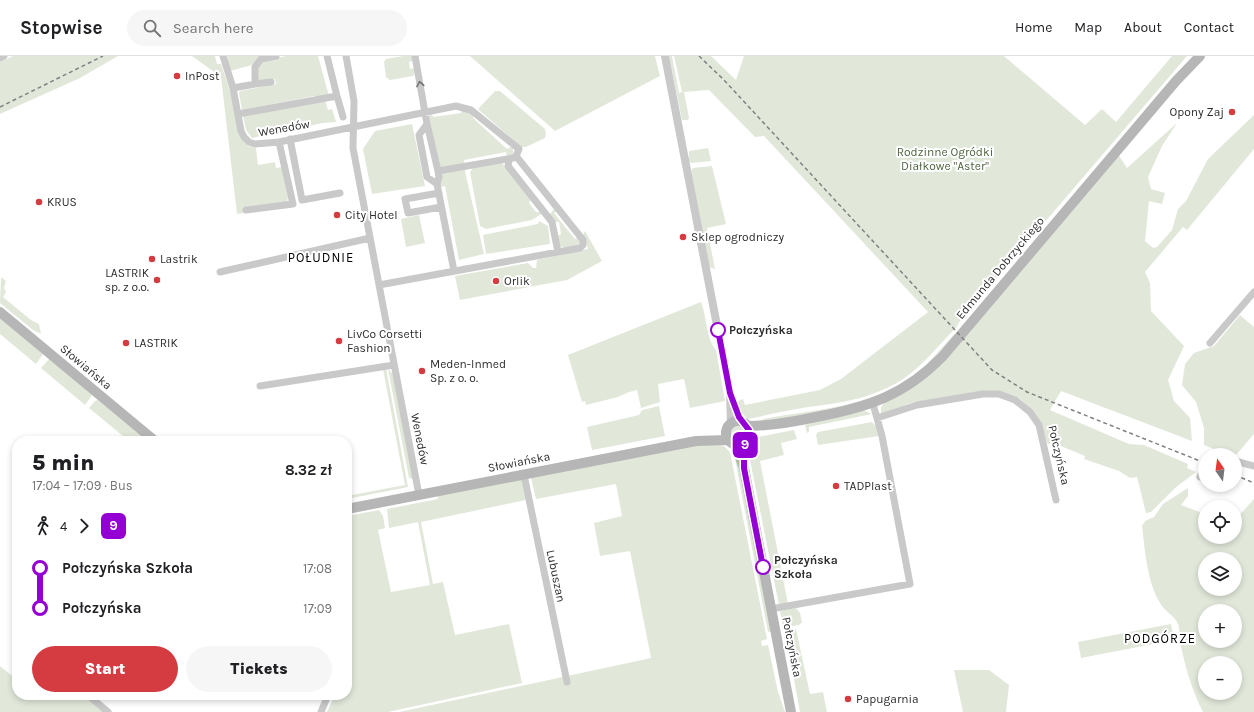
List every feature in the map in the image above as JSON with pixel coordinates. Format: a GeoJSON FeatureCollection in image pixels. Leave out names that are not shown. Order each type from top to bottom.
{"type":"FeatureCollection","features":[{"type":"Feature","properties":{"kind":"main road","name":"Edmunda Dobrzyckiego"},"geometry":{"type":"LineString","coordinates":[[738,433],[857,409],[874,404],[912,383],[940,359],[1176,81],[1200,56]]}},
{"type":"Feature","properties":{"kind":"main road","name":"Słowiańska"},"geometry":{"type":"LineString","coordinates":[[0,312],[149,436]]}},
{"type":"Feature","properties":{"kind":"main road","name":"Słowiańska"},"geometry":{"type":"LineString","coordinates":[[352,508],[738,433]]}},
{"type":"Feature","properties":{"kind":"main road","name":"Połczyńska"},"geometry":{"type":"LineString","coordinates":[[738,433],[791,712]]}},
{"type":"Feature","properties":{"kind":"street"},"geometry":{"type":"LineString","coordinates":[[0,58],[4,56]]}},
{"type":"Feature","properties":{"kind":"street","name":"Wenedów"},"geometry":{"type":"LineString","coordinates":[[223,56],[233,88],[241,131],[249,142],[261,145],[354,125],[456,106],[471,110],[518,149],[516,156],[583,240],[583,245],[580,248],[379,285]]}},
{"type":"Feature","properties":{"kind":"street"},"geometry":{"type":"LineString","coordinates":[[255,84],[255,67],[261,59],[276,56]]}},
{"type":"Feature","properties":{"kind":"street"},"geometry":{"type":"LineString","coordinates":[[327,56],[343,117]]}},
{"type":"Feature","properties":{"kind":"street","name":"Wenedów"},"geometry":{"type":"LineString","coordinates":[[346,56],[354,101],[353,148],[419,495]]}},
{"type":"Feature","properties":{"kind":"street"},"geometry":{"type":"LineString","coordinates":[[415,56],[427,124],[438,171],[439,177],[437,184],[454,271]]}},
{"type":"Feature","properties":{"kind":"street","name":"Połczyńska"},"geometry":{"type":"LineString","coordinates":[[665,56],[738,433]]}},
{"type":"Feature","properties":{"kind":"street"},"geometry":{"type":"LineString","coordinates":[[233,88],[271,82]]}},
{"type":"Feature","properties":{"kind":"street","name":"Wenedów"},"geometry":{"type":"LineString","coordinates":[[238,114],[337,96]]}},
{"type":"Feature","properties":{"kind":"street"},"geometry":{"type":"LineString","coordinates":[[427,124],[419,135],[427,177],[437,184]]}},
{"type":"Feature","properties":{"kind":"street"},"geometry":{"type":"LineString","coordinates":[[290,139],[302,200],[340,193]]}},
{"type":"Feature","properties":{"kind":"street"},"geometry":{"type":"LineString","coordinates":[[246,210],[293,204],[279,142]]}},
{"type":"Feature","properties":{"kind":"street"},"geometry":{"type":"LineString","coordinates":[[438,171],[509,160],[516,156]]}},
{"type":"Feature","properties":{"kind":"street"},"geometry":{"type":"LineString","coordinates":[[509,160],[508,166],[552,222],[558,252]]}},
{"type":"Feature","properties":{"kind":"street"},"geometry":{"type":"LineString","coordinates":[[439,193],[406,199],[408,213],[442,207]]}},
{"type":"Feature","properties":{"kind":"street"},"geometry":{"type":"LineString","coordinates":[[546,213],[556,205]]}},
{"type":"Feature","properties":{"kind":"street"},"geometry":{"type":"LineString","coordinates":[[220,272],[370,238]]}},
{"type":"Feature","properties":{"kind":"street"},"geometry":{"type":"LineString","coordinates":[[1210,343],[1254,292]]}},
{"type":"Feature","properties":{"kind":"street"},"geometry":{"type":"LineString","coordinates":[[260,386],[394,365]]}},
{"type":"Feature","properties":{"kind":"street","name":"Połczyńska"},"geometry":{"type":"LineString","coordinates":[[877,418],[917,405],[983,394],[999,394],[1015,400],[1030,412],[1039,425],[1056,500]]}},
{"type":"Feature","properties":{"kind":"street"},"geometry":{"type":"LineString","coordinates":[[771,609],[910,584],[874,404]]}},
{"type":"Feature","properties":{"kind":"street"},"geometry":{"type":"LineString","coordinates":[[1242,463],[1254,466]]}},
{"type":"Feature","properties":{"kind":"street","name":"Lubuszan"},"geometry":{"type":"LineString","coordinates":[[524,475],[567,682]]}},
{"type":"Feature","properties":{"kind":"street"},"geometry":{"type":"LineString","coordinates":[[94,700],[108,712]]}},
{"type":"Feature","properties":{"kind":"street"},"geometry":{"type":"LineString","coordinates":[[321,712],[326,700]]}},
{"type":"Feature","properties":{"kind":"green space"},"geometry":{"type":"Polygon","coordinates":[[[13,56],[118,56],[80,78],[0,114],[0,62],[13,56]]]}},
{"type":"Feature","properties":{"kind":"green space"},"geometry":{"type":"Polygon","coordinates":[[[192,56],[215,56],[217,64],[221,64],[231,94],[240,137],[248,146],[256,148],[258,165],[275,162],[276,168],[282,167],[288,197],[287,202],[243,207],[243,213],[237,214],[221,77],[192,56]]]}},
{"type":"Feature","properties":{"kind":"green space"},"geometry":{"type":"Polygon","coordinates":[[[227,56],[260,56],[252,65],[230,71],[227,56]]]}},
{"type":"Feature","properties":{"kind":"green space"},"geometry":{"type":"Polygon","coordinates":[[[286,56],[318,56],[329,96],[318,98],[314,96],[242,110],[239,93],[240,91],[276,84],[275,79],[261,82],[258,80],[257,70],[260,62],[286,56]]]}},
{"type":"Feature","properties":{"kind":"green space"},"geometry":{"type":"Polygon","coordinates":[[[412,56],[413,61],[409,62],[410,69],[415,68],[416,72],[413,76],[390,80],[386,77],[384,62],[386,59],[412,56]]]}},
{"type":"Feature","properties":{"kind":"green space"},"geometry":{"type":"Polygon","coordinates":[[[470,56],[655,56],[660,76],[555,131],[470,56]]]}},
{"type":"Feature","properties":{"kind":"green space","name":"Rodzinne Ogródki Diałkowe \"Aster\""},"geometry":{"type":"Polygon","coordinates":[[[669,56],[672,56],[679,93],[682,92],[674,56],[711,56],[736,80],[744,56],[1004,56],[1085,125],[1102,109],[1116,122],[1172,56],[1187,56],[960,321],[956,328],[911,373],[881,391],[857,399],[748,419],[741,412],[738,401],[743,399],[745,405],[820,390],[841,379],[928,312],[764,136],[755,137],[709,90],[684,92],[689,118],[688,120],[682,120],[669,56]]]}},
{"type":"Feature","properties":{"kind":"green space"},"geometry":{"type":"Polygon","coordinates":[[[495,91],[500,91],[545,129],[545,138],[526,147],[521,147],[479,110],[479,108],[495,91]]]}},
{"type":"Feature","properties":{"kind":"green space"},"geometry":{"type":"Polygon","coordinates":[[[325,100],[328,110],[332,109],[336,122],[323,123],[252,138],[246,130],[243,116],[325,100]]]}},
{"type":"Feature","properties":{"kind":"green space"},"geometry":{"type":"Polygon","coordinates":[[[461,109],[474,115],[473,118],[507,149],[511,147],[513,148],[513,155],[507,157],[506,152],[464,160],[464,164],[440,169],[428,116],[432,114],[433,117],[461,113],[461,109]]]}},
{"type":"Feature","properties":{"kind":"green space"},"geometry":{"type":"Polygon","coordinates":[[[1254,115],[1254,149],[1187,230],[1183,227],[1145,272],[1150,283],[1151,311],[1184,346],[1168,380],[1174,401],[1190,418],[1192,441],[1061,391],[1050,410],[1129,444],[1144,445],[1188,464],[1187,468],[1196,472],[1175,488],[1151,512],[1146,513],[1137,477],[1130,478],[1119,471],[1084,459],[1085,456],[1056,444],[1048,444],[1041,422],[1029,407],[1020,399],[999,391],[979,392],[910,403],[883,414],[881,413],[881,407],[885,402],[912,387],[1118,154],[1127,168],[1177,123],[1162,146],[1148,177],[1151,189],[1165,193],[1162,204],[1149,201],[1145,241],[1153,248],[1157,247],[1172,230],[1178,209],[1186,201],[1208,159],[1254,115]]]}},
{"type":"Feature","properties":{"kind":"green space"},"geometry":{"type":"Polygon","coordinates":[[[412,124],[425,186],[372,194],[363,149],[375,131],[412,124]]]}},
{"type":"Feature","properties":{"kind":"green space"},"geometry":{"type":"Polygon","coordinates":[[[708,148],[711,161],[691,163],[689,161],[689,151],[708,148]]]}},
{"type":"Feature","properties":{"kind":"green space"},"geometry":{"type":"Polygon","coordinates":[[[502,163],[531,199],[529,203],[536,212],[541,212],[541,214],[532,220],[486,229],[480,226],[470,172],[473,168],[502,163]]]}},
{"type":"Feature","properties":{"kind":"green space"},"geometry":{"type":"Polygon","coordinates":[[[712,166],[726,224],[707,228],[715,269],[709,267],[691,171],[693,168],[712,166]]]}},
{"type":"Feature","properties":{"kind":"green space"},"geometry":{"type":"Polygon","coordinates":[[[464,167],[484,254],[459,260],[445,186],[440,187],[441,171],[464,167]]]}},
{"type":"Feature","properties":{"kind":"green space"},"geometry":{"type":"Polygon","coordinates":[[[554,209],[557,211],[554,213],[575,239],[577,238],[581,242],[579,244],[568,247],[560,246],[558,236],[561,234],[559,222],[555,222],[550,214],[554,209]]]}},
{"type":"Feature","properties":{"kind":"green space"},"geometry":{"type":"Polygon","coordinates":[[[419,215],[425,243],[406,247],[401,219],[419,215]]]}},
{"type":"Feature","properties":{"kind":"green space"},"geometry":{"type":"Polygon","coordinates":[[[539,221],[548,226],[550,244],[486,254],[483,235],[538,224],[539,221]]]}},
{"type":"Feature","properties":{"kind":"green space"},"geometry":{"type":"Polygon","coordinates":[[[585,231],[602,261],[567,280],[460,300],[455,276],[528,263],[533,268],[536,268],[537,260],[588,249],[583,235],[585,231]]]}},
{"type":"Feature","properties":{"kind":"green space"},"geometry":{"type":"Polygon","coordinates":[[[1,277],[6,281],[4,288],[6,292],[3,297],[31,320],[39,324],[41,334],[33,330],[0,303],[1,277]]]}},
{"type":"Feature","properties":{"kind":"green space"},"geometry":{"type":"Polygon","coordinates":[[[701,302],[710,340],[716,350],[725,401],[690,408],[684,379],[658,384],[660,402],[641,408],[637,390],[618,397],[586,405],[585,401],[582,402],[568,355],[701,302]]]}},
{"type":"Feature","properties":{"kind":"green space"},"geometry":{"type":"Polygon","coordinates":[[[1240,315],[1254,327],[1254,434],[1242,448],[1212,448],[1204,445],[1204,428],[1196,402],[1182,385],[1185,364],[1194,353],[1214,346],[1240,315]]]}},
{"type":"Feature","properties":{"kind":"green space"},"geometry":{"type":"Polygon","coordinates":[[[0,316],[43,354],[36,364],[0,334],[0,316]]]}},
{"type":"Feature","properties":{"kind":"green space"},"geometry":{"type":"Polygon","coordinates":[[[955,334],[956,335],[919,374],[875,400],[760,425],[763,419],[843,405],[881,394],[900,385],[917,373],[955,334]]]}},
{"type":"Feature","properties":{"kind":"green space"},"geometry":{"type":"Polygon","coordinates":[[[50,358],[92,395],[85,405],[41,368],[50,358]]]}},
{"type":"Feature","properties":{"kind":"green space"},"geometry":{"type":"Polygon","coordinates":[[[386,368],[408,487],[352,498],[352,495],[405,485],[383,369],[386,368]]]}},
{"type":"Feature","properties":{"kind":"green space"},"geometry":{"type":"Polygon","coordinates":[[[388,369],[394,375],[413,479],[409,478],[388,369]]]}},
{"type":"Feature","properties":{"kind":"green space"},"geometry":{"type":"Polygon","coordinates":[[[98,400],[143,436],[123,436],[89,408],[95,401],[98,400]]]}},
{"type":"Feature","properties":{"kind":"green space"},"geometry":{"type":"Polygon","coordinates":[[[659,406],[665,436],[592,450],[587,427],[639,415],[642,410],[659,406]]]}},
{"type":"Feature","properties":{"kind":"green space"},"geometry":{"type":"Polygon","coordinates":[[[863,410],[872,414],[809,427],[809,432],[807,433],[805,425],[818,420],[863,410]]]}},
{"type":"Feature","properties":{"kind":"green space"},"geometry":{"type":"Polygon","coordinates":[[[872,422],[878,429],[879,436],[818,445],[816,435],[818,432],[872,422]]]}},
{"type":"Feature","properties":{"kind":"green space"},"geometry":{"type":"Polygon","coordinates":[[[735,426],[741,426],[745,430],[745,436],[741,440],[735,440],[731,436],[731,430],[735,426]]]}},
{"type":"Feature","properties":{"kind":"green space"},"geometry":{"type":"Polygon","coordinates":[[[794,430],[797,439],[781,443],[784,455],[760,461],[788,604],[779,605],[748,450],[758,437],[794,430]]]}},
{"type":"Feature","properties":{"kind":"green space"},"geometry":{"type":"Polygon","coordinates":[[[712,441],[725,447],[730,452],[767,639],[761,641],[762,646],[768,645],[778,692],[785,712],[399,712],[651,658],[630,551],[600,556],[594,523],[622,516],[616,484],[536,499],[531,478],[712,441]]]}},
{"type":"Feature","properties":{"kind":"green space"},"geometry":{"type":"Polygon","coordinates":[[[738,457],[773,631],[768,632],[735,459],[738,457]]]}},
{"type":"Feature","properties":{"kind":"green space"},"geometry":{"type":"Polygon","coordinates":[[[522,479],[526,500],[421,522],[433,584],[443,582],[455,635],[509,624],[522,683],[388,712],[327,712],[333,700],[352,700],[352,515],[379,510],[383,516],[385,528],[378,530],[391,592],[430,585],[418,522],[389,528],[387,509],[438,499],[437,494],[522,479]]]}},
{"type":"Feature","properties":{"kind":"green space"},"geometry":{"type":"Polygon","coordinates":[[[1188,488],[1188,496],[1181,505],[1198,511],[1198,544],[1242,544],[1242,512],[1254,499],[1254,712],[1203,712],[1192,687],[1184,660],[1178,624],[1160,603],[1149,576],[1142,526],[1145,521],[1154,517],[1163,504],[1188,488]]]}},
{"type":"Feature","properties":{"kind":"green space"},"geometry":{"type":"Polygon","coordinates":[[[796,608],[800,613],[802,622],[799,625],[783,628],[780,611],[796,608]]]}},
{"type":"Feature","properties":{"kind":"green space"},"geometry":{"type":"Polygon","coordinates":[[[1171,624],[1174,640],[1081,658],[1078,642],[1171,624]]]}},
{"type":"Feature","properties":{"kind":"green space"},"geometry":{"type":"Polygon","coordinates":[[[796,629],[810,694],[823,692],[827,712],[800,712],[785,631],[796,629]]]}},
{"type":"Feature","properties":{"kind":"green space"},"geometry":{"type":"Polygon","coordinates":[[[0,666],[12,676],[12,700],[89,700],[104,712],[0,712],[0,666]]]}},
{"type":"Feature","properties":{"kind":"green space"},"geometry":{"type":"Polygon","coordinates":[[[954,670],[989,670],[1009,685],[1006,712],[963,712],[954,670]]]}},
{"type":"Feature","properties":{"kind":"railway"},"geometry":{"type":"LineString","coordinates":[[0,107],[103,56]]}},
{"type":"Feature","properties":{"kind":"railway"},"geometry":{"type":"LineString","coordinates":[[699,56],[724,80],[992,370],[1027,392],[1198,460]]}},
{"type":"Feature","properties":{"kind":"railway"},"geometry":{"type":"LineString","coordinates":[[1242,478],[1254,483]]}},
{"type":"Feature","properties":{"kind":"bus line","name":"9"},"geometry":{"type":"LineString","coordinates":[[718,330],[730,393],[741,422],[747,426],[749,430],[748,439],[745,442],[744,447],[744,468],[763,567]]}},
{"type":"Feature","properties":{"kind":"place","name":"InPost"},"geometry":{"type":"Point","coordinates":[177,76]}},
{"type":"Feature","properties":{"kind":"place","name":"Opony Zaj"},"geometry":{"type":"Point","coordinates":[1232,112]}},
{"type":"Feature","properties":{"kind":"place","name":"KRUS"},"geometry":{"type":"Point","coordinates":[39,202]}},
{"type":"Feature","properties":{"kind":"place","name":"City Hotel"},"geometry":{"type":"Point","coordinates":[337,215]}},
{"type":"Feature","properties":{"kind":"place","name":"Sklep ogrodniczy"},"geometry":{"type":"Point","coordinates":[683,237]}},
{"type":"Feature","properties":{"kind":"place","name":"Lastrik"},"geometry":{"type":"Point","coordinates":[152,259]}},
{"type":"Feature","properties":{"kind":"place","name":"LASTRIK sp. z o.o."},"geometry":{"type":"Point","coordinates":[157,280]}},
{"type":"Feature","properties":{"kind":"place","name":"Orlik"},"geometry":{"type":"Point","coordinates":[496,281]}},
{"type":"Feature","properties":{"kind":"place","name":"Połczyńska"},"geometry":{"type":"Point","coordinates":[718,330]}},
{"type":"Feature","properties":{"kind":"place","name":"LivCo Corsetti Fashion"},"geometry":{"type":"Point","coordinates":[339,341]}},
{"type":"Feature","properties":{"kind":"place","name":"LASTRIK"},"geometry":{"type":"Point","coordinates":[126,343]}},
{"type":"Feature","properties":{"kind":"place","name":"Meden-Inmed Sp. z o. o."},"geometry":{"type":"Point","coordinates":[422,371]}},
{"type":"Feature","properties":{"kind":"place","name":"TADPlast"},"geometry":{"type":"Point","coordinates":[836,486]}},
{"type":"Feature","properties":{"kind":"place","name":"Połczyńska Szkoła"},"geometry":{"type":"Point","coordinates":[763,567]}},
{"type":"Feature","properties":{"kind":"place","name":"Papugarnia"},"geometry":{"type":"Point","coordinates":[848,699]}},
{"type":"Feature","properties":{"kind":"district","name":"POŁUDNIE"},"geometry":{"type":"Point","coordinates":[321,257]}},
{"type":"Feature","properties":{"kind":"district","name":"PODGÓRZE"},"geometry":{"type":"Point","coordinates":[1160,638]}}]}
